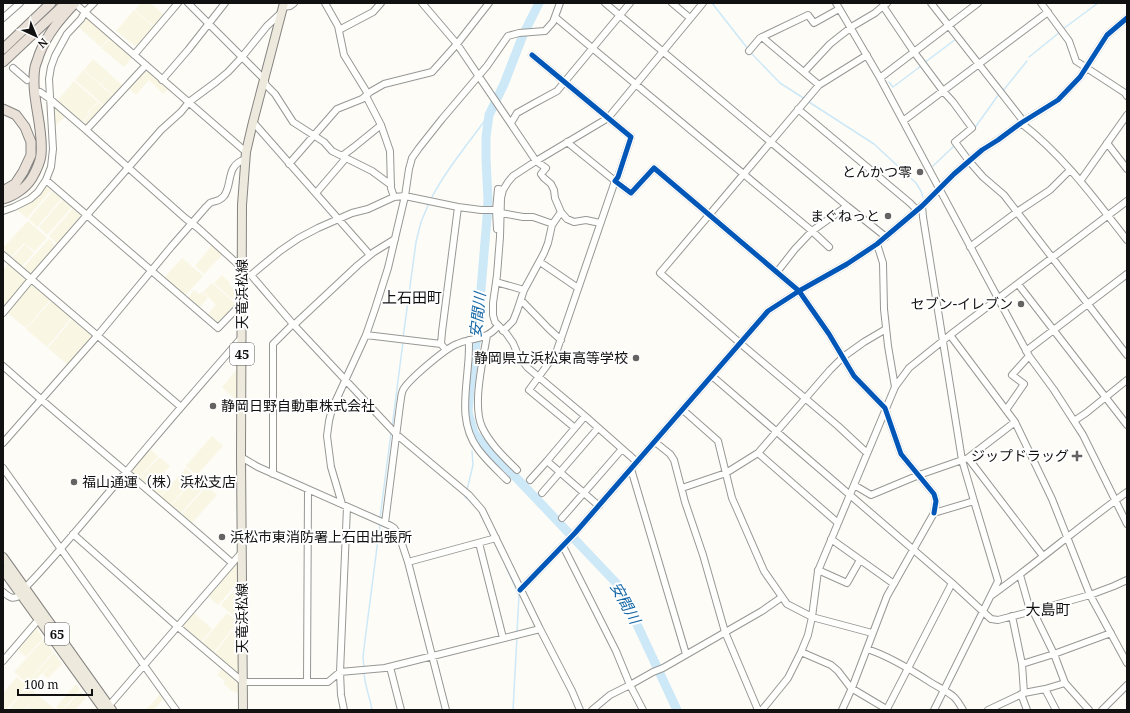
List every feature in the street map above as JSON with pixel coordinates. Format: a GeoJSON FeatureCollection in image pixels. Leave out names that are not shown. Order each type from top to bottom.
{"type":"FeatureCollection","features":[{"type":"Feature","properties":{"kind":"highway"},"geometry":{"type":"LineString","coordinates":[[3,49],[50,3]]}},
{"type":"Feature","properties":{"kind":"highway"},"geometry":{"type":"LineString","coordinates":[[3,62],[66,3]]}},
{"type":"Feature","properties":{"kind":"highway"},"geometry":{"type":"LineString","coordinates":[[3,199],[19,191],[29,182],[41,156],[41,141],[36,101],[35,67],[42,46],[52,28],[77,5]]}},
{"type":"Feature","properties":{"kind":"highway"},"geometry":{"type":"LineString","coordinates":[[3,39],[40,12]]}},
{"type":"Feature","properties":{"kind":"highway"},"geometry":{"type":"LineString","coordinates":[[3,109],[16,115],[25,127],[31,142],[31,155],[24,172],[14,184],[3,191]]}},
{"type":"Feature","properties":{"kind":"main road","name":"天竜浜松線"},"geometry":{"type":"LineString","coordinates":[[243,710],[241,457],[242,205],[246,156],[253,122],[283,7]]}},
{"type":"Feature","properties":{"kind":"main road","name":"65"},"geometry":{"type":"LineString","coordinates":[[3,558],[39,619],[108,709]]}},
{"type":"Feature","properties":{"kind":"main road","name":"65"},"geometry":{"type":"LineString","coordinates":[[3,570],[23,591],[108,709]]}},
{"type":"Feature","properties":{"kind":"street"},"geometry":{"type":"LineString","coordinates":[[5,14],[20,3]]}},
{"type":"Feature","properties":{"kind":"street"},"geometry":{"type":"LineString","coordinates":[[3,211],[30,199],[38,192],[46,180],[51,167],[53,149],[49,79],[51,67],[67,34],[94,3]]}},
{"type":"Feature","properties":{"kind":"street"},"geometry":{"type":"LineString","coordinates":[[134,55],[178,3]]}},
{"type":"Feature","properties":{"kind":"street"},"geometry":{"type":"LineString","coordinates":[[188,3],[264,79],[293,122],[324,142],[332,151],[372,171],[391,185]]}},
{"type":"Feature","properties":{"kind":"street"},"geometry":{"type":"LineString","coordinates":[[162,80],[225,3]]}},
{"type":"Feature","properties":{"kind":"street"},"geometry":{"type":"LineString","coordinates":[[3,313],[86,215],[161,130],[181,112],[189,102],[216,82],[242,57],[283,7],[290,6],[294,3]]}},
{"type":"Feature","properties":{"kind":"street"},"geometry":{"type":"LineString","coordinates":[[325,3],[339,30],[344,55],[367,95],[390,151],[391,188],[394,197]]}},
{"type":"Feature","properties":{"kind":"street"},"geometry":{"type":"LineString","coordinates":[[339,30],[373,12],[380,3]]}},
{"type":"Feature","properties":{"kind":"street"},"geometry":{"type":"LineString","coordinates":[[422,3],[457,44],[536,161],[546,168],[541,174],[551,184],[554,190],[554,198],[561,212],[567,219],[574,222],[586,220],[600,223]]}},
{"type":"Feature","properties":{"kind":"street"},"geometry":{"type":"LineString","coordinates":[[289,164],[337,109],[367,95],[384,84],[432,72],[457,44],[489,3]]}},
{"type":"Feature","properties":{"kind":"street"},"geometry":{"type":"LineString","coordinates":[[344,710],[340,695],[340,672],[345,506],[331,467],[327,436],[332,409],[366,335],[388,268],[405,196],[412,158],[442,119],[479,76],[508,36],[519,33],[545,31],[554,22],[560,3]]}},
{"type":"Feature","properties":{"kind":"street"},"geometry":{"type":"LineString","coordinates":[[605,3],[886,237]]}},
{"type":"Feature","properties":{"kind":"street"},"geometry":{"type":"LineString","coordinates":[[511,123],[517,113],[557,91],[630,3]]}},
{"type":"Feature","properties":{"kind":"street"},"geometry":{"type":"LineString","coordinates":[[672,3],[690,18]]}},
{"type":"Feature","properties":{"kind":"street"},"geometry":{"type":"LineString","coordinates":[[637,462],[528,368],[519,357],[513,343],[495,322],[493,315],[493,303],[500,237],[497,211],[503,190],[513,176],[608,118],[703,3]]}},
{"type":"Feature","properties":{"kind":"street"},"geometry":{"type":"LineString","coordinates":[[931,3],[1022,123],[1053,150],[1070,170],[1081,180],[1127,240]]}},
{"type":"Feature","properties":{"kind":"street"},"geometry":{"type":"LineString","coordinates":[[880,78],[978,3]]}},
{"type":"Feature","properties":{"kind":"street"},"geometry":{"type":"LineString","coordinates":[[1041,3],[1068,41],[1076,61],[1126,93]]}},
{"type":"Feature","properties":{"kind":"street"},"geometry":{"type":"LineString","coordinates":[[3,443],[40,399],[98,335],[192,223],[211,202],[217,201],[224,196],[233,168],[246,156],[189,102],[77,5]]}},
{"type":"Feature","properties":{"kind":"street"},"geometry":{"type":"LineString","coordinates":[[804,72],[830,44],[853,26],[875,13],[885,5],[914,52],[943,91],[954,102],[972,128],[955,142],[983,178],[1004,195],[1127,355]]}},
{"type":"Feature","properties":{"kind":"street"},"geometry":{"type":"LineString","coordinates":[[749,50],[762,37],[808,15],[814,23],[838,6],[880,78],[1028,354],[1054,390],[1083,435],[1127,524]]}},
{"type":"Feature","properties":{"kind":"street"},"geometry":{"type":"LineString","coordinates":[[903,121],[1048,12]]}},
{"type":"Feature","properties":{"kind":"street"},"geometry":{"type":"LineString","coordinates":[[556,17],[812,231],[829,247]]}},
{"type":"Feature","properties":{"kind":"street"},"geometry":{"type":"LineString","coordinates":[[520,590],[575,533],[768,311],[799,291],[847,264],[877,244],[982,150],[1058,100],[1087,67],[1107,35],[1127,18]]}},
{"type":"Feature","properties":{"kind":"street"},"geometry":{"type":"LineString","coordinates":[[762,37],[819,85]]}},
{"type":"Feature","properties":{"kind":"street"},"geometry":{"type":"LineString","coordinates":[[532,55],[631,137],[556,353],[529,390],[575,428]]}},
{"type":"Feature","properties":{"kind":"street"},"geometry":{"type":"LineString","coordinates":[[867,55],[819,85],[660,273],[740,344],[838,426],[867,453]]}},
{"type":"Feature","properties":{"kind":"street"},"geometry":{"type":"LineString","coordinates":[[86,130],[146,65]]}},
{"type":"Feature","properties":{"kind":"street"},"geometry":{"type":"LineString","coordinates":[[13,68],[27,80]]}},
{"type":"Feature","properties":{"kind":"street"},"geometry":{"type":"LineString","coordinates":[[40,92],[86,130],[192,223],[242,271],[252,275],[293,324],[389,427],[469,495],[482,510],[580,710]]}},
{"type":"Feature","properties":{"kind":"street"},"geometry":{"type":"LineString","coordinates":[[798,108],[910,203],[919,208],[922,217],[965,459],[974,501],[998,581],[934,710]]}},
{"type":"Feature","properties":{"kind":"street"},"geometry":{"type":"LineString","coordinates":[[1081,180],[1127,116]]}},
{"type":"Feature","properties":{"kind":"street"},"geometry":{"type":"LineString","coordinates":[[253,122],[370,255]]}},
{"type":"Feature","properties":{"kind":"street"},"geometry":{"type":"LineString","coordinates":[[316,193],[344,157],[380,125]]}},
{"type":"Feature","properties":{"kind":"street"},"geometry":{"type":"LineString","coordinates":[[568,142],[631,193],[654,168],[799,291],[843,356],[854,376],[885,408],[901,454],[934,494],[936,501],[934,513],[887,596],[852,688],[842,710]]}},
{"type":"Feature","properties":{"kind":"street"},"geometry":{"type":"LineString","coordinates":[[1107,143],[1127,168]]}},
{"type":"Feature","properties":{"kind":"street"},"geometry":{"type":"LineString","coordinates":[[970,247],[1017,212],[1050,190],[1070,170]]}},
{"type":"Feature","properties":{"kind":"street"},"geometry":{"type":"LineString","coordinates":[[46,180],[218,328],[242,303]]}},
{"type":"Feature","properties":{"kind":"street"},"geometry":{"type":"LineString","coordinates":[[252,275],[280,251],[318,228],[339,218],[368,209],[394,197],[405,196],[458,207],[497,211],[523,217],[533,217],[553,224]]}},
{"type":"Feature","properties":{"kind":"street"},"geometry":{"type":"LineString","coordinates":[[762,710],[788,678],[802,652],[808,635],[812,616],[818,570],[895,387],[909,368],[1127,201]]}},
{"type":"Feature","properties":{"kind":"street"},"geometry":{"type":"LineString","coordinates":[[777,272],[812,231],[847,206]]}},
{"type":"Feature","properties":{"kind":"street"},"geometry":{"type":"LineString","coordinates":[[441,344],[458,207]]}},
{"type":"Feature","properties":{"kind":"street"},"geometry":{"type":"LineString","coordinates":[[382,522],[395,433],[404,389],[446,350],[458,343],[486,336],[513,320],[524,290],[540,262],[548,243],[553,224],[561,212]]}},
{"type":"Feature","properties":{"kind":"street"},"geometry":{"type":"LineString","coordinates":[[272,474],[272,344],[370,255],[395,239]]}},
{"type":"Feature","properties":{"kind":"street"},"geometry":{"type":"LineString","coordinates":[[877,244],[883,263],[884,310],[895,387]]}},
{"type":"Feature","properties":{"kind":"street"},"geometry":{"type":"LineString","coordinates":[[3,254],[181,407]]}},
{"type":"Feature","properties":{"kind":"street"},"geometry":{"type":"LineString","coordinates":[[540,262],[578,288]]}},
{"type":"Feature","properties":{"kind":"street"},"geometry":{"type":"LineString","coordinates":[[1006,410],[1024,384],[1012,375],[1028,354],[1054,330],[1127,274]]}},
{"type":"Feature","properties":{"kind":"street"},"geometry":{"type":"LineString","coordinates":[[496,282],[524,290]]}},
{"type":"Feature","properties":{"kind":"street"},"geometry":{"type":"LineString","coordinates":[[1018,284],[1127,425]]}},
{"type":"Feature","properties":{"kind":"street"},"geometry":{"type":"LineString","coordinates":[[521,300],[561,340]]}},
{"type":"Feature","properties":{"kind":"street"},"geometry":{"type":"LineString","coordinates":[[682,488],[726,473],[758,454],[843,356],[886,329]]}},
{"type":"Feature","properties":{"kind":"street"},"geometry":{"type":"LineString","coordinates":[[366,335],[441,344],[446,350]]}},
{"type":"Feature","properties":{"kind":"street"},"geometry":{"type":"LineString","coordinates":[[486,336],[478,396],[481,426],[496,449],[517,470]]}},
{"type":"Feature","properties":{"kind":"street"},"geometry":{"type":"LineString","coordinates":[[950,336],[1015,422],[1049,493],[1090,595],[1127,663]]}},
{"type":"Feature","properties":{"kind":"street"},"geometry":{"type":"LineString","coordinates":[[3,592],[10,598],[15,598],[23,591],[242,338]]}},
{"type":"Feature","properties":{"kind":"street"},"geometry":{"type":"LineString","coordinates":[[469,340],[464,399],[465,417],[470,435],[477,448],[508,480]]}},
{"type":"Feature","properties":{"kind":"street"},"geometry":{"type":"LineString","coordinates":[[3,366],[232,563]]}},
{"type":"Feature","properties":{"kind":"street"},"geometry":{"type":"LineString","coordinates":[[712,376],[849,496],[952,583],[991,619],[998,620],[1090,595],[1127,580]]}},
{"type":"Feature","properties":{"kind":"street"},"geometry":{"type":"LineString","coordinates":[[1074,421],[1127,380]]}},
{"type":"Feature","properties":{"kind":"street"},"geometry":{"type":"LineString","coordinates":[[683,410],[718,441],[736,507],[758,560],[787,604],[812,616],[872,633]]}},
{"type":"Feature","properties":{"kind":"street"},"geometry":{"type":"LineString","coordinates":[[530,480],[585,416]]}},
{"type":"Feature","properties":{"kind":"street"},"geometry":{"type":"LineString","coordinates":[[854,485],[871,495],[919,475],[965,459],[1015,422]]}},
{"type":"Feature","properties":{"kind":"street"},"geometry":{"type":"LineString","coordinates":[[542,493],[598,428]]}},
{"type":"Feature","properties":{"kind":"street"},"geometry":{"type":"LineString","coordinates":[[655,442],[670,454],[674,460],[725,632],[758,710]]}},
{"type":"Feature","properties":{"kind":"street"},"geometry":{"type":"LineString","coordinates":[[562,518],[622,449]]}},
{"type":"Feature","properties":{"kind":"street"},"geometry":{"type":"LineString","coordinates":[[758,454],[838,523]]}},
{"type":"Feature","properties":{"kind":"street"},"geometry":{"type":"LineString","coordinates":[[241,457],[258,468],[394,528],[399,535],[408,562],[446,710]]}},
{"type":"Feature","properties":{"kind":"street"},"geometry":{"type":"LineString","coordinates":[[965,459],[1043,556]]}},
{"type":"Feature","properties":{"kind":"street"},"geometry":{"type":"LineString","coordinates":[[547,461],[598,506]]}},
{"type":"Feature","properties":{"kind":"street"},"geometry":{"type":"LineString","coordinates":[[3,468],[176,710]]}},
{"type":"Feature","properties":{"kind":"street"},"geometry":{"type":"LineString","coordinates":[[631,468],[686,654]]}},
{"type":"Feature","properties":{"kind":"street"},"geometry":{"type":"LineString","coordinates":[[3,480],[8,475]]}},
{"type":"Feature","properties":{"kind":"street"},"geometry":{"type":"LineString","coordinates":[[307,682],[308,490]]}},
{"type":"Feature","properties":{"kind":"street"},"geometry":{"type":"LineString","coordinates":[[991,596],[1127,492]]}},
{"type":"Feature","properties":{"kind":"street"},"geometry":{"type":"LineString","coordinates":[[934,513],[974,501]]}},
{"type":"Feature","properties":{"kind":"street"},"geometry":{"type":"LineString","coordinates":[[73,534],[243,682],[328,682],[340,672],[390,667],[540,629]]}},
{"type":"Feature","properties":{"kind":"street"},"geometry":{"type":"LineString","coordinates":[[408,562],[496,538]]}},
{"type":"Feature","properties":{"kind":"street"},"geometry":{"type":"LineString","coordinates":[[831,539],[894,584]]}},
{"type":"Feature","properties":{"kind":"street"},"geometry":{"type":"LineString","coordinates":[[479,543],[503,638]]}},
{"type":"Feature","properties":{"kind":"street"},"geometry":{"type":"LineString","coordinates":[[565,544],[643,710]]}},
{"type":"Feature","properties":{"kind":"street"},"geometry":{"type":"LineString","coordinates":[[108,709],[242,552]]}},
{"type":"Feature","properties":{"kind":"street"},"geometry":{"type":"LineString","coordinates":[[818,570],[847,582],[860,560]]}},
{"type":"Feature","properties":{"kind":"street"},"geometry":{"type":"LineString","coordinates":[[1020,575],[1030,610],[1034,611],[1054,654],[1065,683],[1089,710]]}},
{"type":"Feature","properties":{"kind":"street"},"geometry":{"type":"LineString","coordinates":[[802,652],[831,665],[838,671],[850,688],[888,710],[907,668],[952,583]]}},
{"type":"Feature","properties":{"kind":"street"},"geometry":{"type":"LineString","coordinates":[[592,710],[610,695],[663,668],[762,611],[782,597]]}},
{"type":"Feature","properties":{"kind":"street"},"geometry":{"type":"LineString","coordinates":[[1012,616],[1022,664],[1022,694],[1027,710]]}},
{"type":"Feature","properties":{"kind":"street"},"geometry":{"type":"LineString","coordinates":[[3,661],[39,619]]}},
{"type":"Feature","properties":{"kind":"street"},"geometry":{"type":"LineString","coordinates":[[1022,664],[1111,633]]}},
{"type":"Feature","properties":{"kind":"street"},"geometry":{"type":"LineString","coordinates":[[867,649],[907,668],[944,690],[958,702],[963,710]]}},
{"type":"Feature","properties":{"kind":"street"},"geometry":{"type":"LineString","coordinates":[[390,667],[401,710]]}},
{"type":"Feature","properties":{"kind":"street"},"geometry":{"type":"LineString","coordinates":[[988,710],[1022,694],[1065,683]]}},
{"type":"Feature","properties":{"kind":"street"},"geometry":{"type":"LineString","coordinates":[[1103,709],[1127,685]]}},
{"type":"Feature","properties":{"kind":"street"},"geometry":{"type":"LineString","coordinates":[[1046,689],[1056,710]]}},
{"type":"Feature","properties":{"kind":"shaded area"},"geometry":{"type":"Polygon","coordinates":[[[141,3],[151,3],[164,15],[154,26],[135,10],[141,3]]]}},
{"type":"Feature","properties":{"kind":"shaded area"},"geometry":{"type":"Polygon","coordinates":[[[134,10],[154,27],[137,47],[116,31],[134,10]]]}},
{"type":"Feature","properties":{"kind":"shaded area"},"geometry":{"type":"Polygon","coordinates":[[[86,17],[110,37],[101,47],[77,26],[86,17]]]}},
{"type":"Feature","properties":{"kind":"shaded area"},"geometry":{"type":"Polygon","coordinates":[[[111,38],[132,57],[124,67],[101,48],[111,38]]]}},
{"type":"Feature","properties":{"kind":"shaded area"},"geometry":{"type":"Polygon","coordinates":[[[93,59],[110,74],[100,84],[84,70],[93,59]]]}},
{"type":"Feature","properties":{"kind":"shaded area"},"geometry":{"type":"Polygon","coordinates":[[[144,69],[147,69],[169,89],[163,94],[141,72],[144,69]]]}},
{"type":"Feature","properties":{"kind":"shaded area"},"geometry":{"type":"Polygon","coordinates":[[[83,70],[113,96],[105,106],[75,80],[83,70]]]}},
{"type":"Feature","properties":{"kind":"shaded area"},"geometry":{"type":"Polygon","coordinates":[[[141,73],[149,80],[136,95],[127,87],[141,73]]]}},
{"type":"Feature","properties":{"kind":"shaded area"},"geometry":{"type":"Polygon","coordinates":[[[110,74],[123,86],[114,96],[101,84],[110,74]]]}},
{"type":"Feature","properties":{"kind":"shaded area"},"geometry":{"type":"Polygon","coordinates":[[[74,81],[98,102],[88,112],[90,114],[81,123],[57,101],[74,81]]]}},
{"type":"Feature","properties":{"kind":"shaded area"},"geometry":{"type":"Polygon","coordinates":[[[99,102],[104,107],[87,126],[85,126],[82,123],[91,114],[89,112],[99,102]]]}},
{"type":"Feature","properties":{"kind":"shaded area"},"geometry":{"type":"Polygon","coordinates":[[[53,105],[66,116],[55,126],[53,105]]]}},
{"type":"Feature","properties":{"kind":"shaded area"},"geometry":{"type":"Polygon","coordinates":[[[47,184],[53,188],[27,218],[17,210],[36,198],[47,184]]]}},
{"type":"Feature","properties":{"kind":"shaded area"},"geometry":{"type":"Polygon","coordinates":[[[54,189],[63,197],[37,227],[29,219],[54,189]]]}},
{"type":"Feature","properties":{"kind":"shaded area"},"geometry":{"type":"Polygon","coordinates":[[[64,198],[73,206],[47,235],[39,227],[64,198]]]}},
{"type":"Feature","properties":{"kind":"shaded area"},"geometry":{"type":"Polygon","coordinates":[[[74,207],[84,215],[58,245],[49,236],[74,207]]]}},
{"type":"Feature","properties":{"kind":"shaded area"},"geometry":{"type":"Polygon","coordinates":[[[28,221],[47,238],[35,251],[24,243],[10,258],[3,252],[3,248],[28,221]]]}},
{"type":"Feature","properties":{"kind":"shaded area"},"geometry":{"type":"Polygon","coordinates":[[[49,239],[57,247],[32,276],[22,269],[49,239]]]}},
{"type":"Feature","properties":{"kind":"shaded area"},"geometry":{"type":"Polygon","coordinates":[[[25,244],[34,253],[21,267],[11,259],[25,244]]]}},
{"type":"Feature","properties":{"kind":"shaded area"},"geometry":{"type":"Polygon","coordinates":[[[213,244],[223,254],[204,274],[195,266],[213,244]]]}},
{"type":"Feature","properties":{"kind":"shaded area"},"geometry":{"type":"Polygon","coordinates":[[[182,258],[203,276],[184,297],[163,279],[182,258]]]}},
{"type":"Feature","properties":{"kind":"shaded area"},"geometry":{"type":"Polygon","coordinates":[[[10,262],[29,279],[4,308],[3,270],[10,262]]]}},
{"type":"Feature","properties":{"kind":"shaded area"},"geometry":{"type":"Polygon","coordinates":[[[222,275],[236,291],[239,289],[238,304],[214,283],[222,275]]]}},
{"type":"Feature","properties":{"kind":"shaded area"},"geometry":{"type":"Polygon","coordinates":[[[32,282],[52,298],[26,328],[6,312],[32,282]]]}},
{"type":"Feature","properties":{"kind":"shaded area"},"geometry":{"type":"Polygon","coordinates":[[[212,283],[236,304],[217,325],[206,316],[216,305],[203,292],[212,283]]]}},
{"type":"Feature","properties":{"kind":"shaded area"},"geometry":{"type":"Polygon","coordinates":[[[194,290],[199,294],[202,292],[208,298],[198,309],[187,299],[194,290]]]}},
{"type":"Feature","properties":{"kind":"shaded area"},"geometry":{"type":"Polygon","coordinates":[[[53,299],[73,316],[47,347],[26,329],[53,299]]]}},
{"type":"Feature","properties":{"kind":"shaded area"},"geometry":{"type":"Polygon","coordinates":[[[74,317],[95,335],[68,365],[48,348],[74,317]]]}},
{"type":"Feature","properties":{"kind":"shaded area"},"geometry":{"type":"Polygon","coordinates":[[[238,368],[238,402],[222,387],[238,368]]]}},
{"type":"Feature","properties":{"kind":"shaded area"},"geometry":{"type":"Polygon","coordinates":[[[212,436],[223,446],[197,475],[186,466],[212,436]]]}},
{"type":"Feature","properties":{"kind":"shaded area"},"geometry":{"type":"Polygon","coordinates":[[[149,448],[158,456],[139,478],[130,470],[149,448]]]}},
{"type":"Feature","properties":{"kind":"shaded area"},"geometry":{"type":"Polygon","coordinates":[[[159,457],[170,466],[149,487],[139,479],[159,457]]]}},
{"type":"Feature","properties":{"kind":"shaded area"},"geometry":{"type":"Polygon","coordinates":[[[186,468],[195,476],[170,506],[160,497],[186,468]]]}},
{"type":"Feature","properties":{"kind":"shaded area"},"geometry":{"type":"Polygon","coordinates":[[[163,474],[172,481],[160,496],[150,488],[163,474]]]}},
{"type":"Feature","properties":{"kind":"shaded area"},"geometry":{"type":"Polygon","coordinates":[[[196,477],[206,485],[180,514],[171,506],[196,477]]]}},
{"type":"Feature","properties":{"kind":"shaded area"},"geometry":{"type":"Polygon","coordinates":[[[207,486],[217,495],[191,524],[181,515],[207,486]]]}},
{"type":"Feature","properties":{"kind":"shaded area"},"geometry":{"type":"Polygon","coordinates":[[[237,563],[238,582],[218,605],[208,596],[237,563]]]}},
{"type":"Feature","properties":{"kind":"shaded area"},"geometry":{"type":"Polygon","coordinates":[[[238,586],[238,620],[221,605],[238,586]]]}},
{"type":"Feature","properties":{"kind":"shaded area"},"geometry":{"type":"Polygon","coordinates":[[[194,613],[212,629],[200,643],[181,627],[194,613]]]}},
{"type":"Feature","properties":{"kind":"shaded area"},"geometry":{"type":"Polygon","coordinates":[[[227,613],[238,622],[212,654],[201,644],[227,613]]]}},
{"type":"Feature","properties":{"kind":"shaded area"},"geometry":{"type":"Polygon","coordinates":[[[238,624],[238,676],[213,655],[238,624]]]}},
{"type":"Feature","properties":{"kind":"shaded area"},"geometry":{"type":"Polygon","coordinates":[[[36,627],[43,638],[26,657],[17,648],[36,627]]]}},
{"type":"Feature","properties":{"kind":"shaded area"},"geometry":{"type":"Polygon","coordinates":[[[44,639],[53,652],[27,683],[14,672],[44,639]]]}},
{"type":"Feature","properties":{"kind":"shaded area"},"geometry":{"type":"Polygon","coordinates":[[[54,653],[57,657],[30,686],[27,683],[54,653]]]}},
{"type":"Feature","properties":{"kind":"shaded area"},"geometry":{"type":"Polygon","coordinates":[[[57,657],[62,664],[48,678],[43,674],[57,657]]]}},
{"type":"Feature","properties":{"kind":"shaded area"},"geometry":{"type":"Polygon","coordinates":[[[223,668],[238,680],[238,693],[232,691],[223,683],[225,681],[217,675],[223,668]]]}},
{"type":"Feature","properties":{"kind":"shaded area"},"geometry":{"type":"Polygon","coordinates":[[[17,677],[27,686],[6,710],[3,708],[3,693],[17,677]]]}},
{"type":"Feature","properties":{"kind":"shaded area"},"geometry":{"type":"Polygon","coordinates":[[[76,684],[80,690],[62,710],[60,710],[56,707],[76,684]]]}},
{"type":"Feature","properties":{"kind":"shaded area"},"geometry":{"type":"Polygon","coordinates":[[[28,686],[38,695],[24,710],[8,710],[28,686]]]}},
{"type":"Feature","properties":{"kind":"shaded area"},"geometry":{"type":"Polygon","coordinates":[[[81,691],[86,698],[75,710],[63,710],[81,691]]]}},
{"type":"Feature","properties":{"kind":"shaded area"},"geometry":{"type":"Polygon","coordinates":[[[161,693],[164,698],[154,710],[146,710],[161,693]]]}},
{"type":"Feature","properties":{"kind":"shaded area"},"geometry":{"type":"Polygon","coordinates":[[[38,695],[56,710],[25,710],[38,695]]]}},
{"type":"Feature","properties":{"kind":"waterway","name":"安間川"},"geometry":{"type":"LineString","coordinates":[[539,3],[523,35],[504,84],[489,115],[486,137],[488,200],[487,218],[477,337],[468,412],[474,433],[488,450],[510,471],[619,586],[677,710]]}},
{"type":"Feature","properties":{"kind":"waterway"},"geometry":{"type":"LineString","coordinates":[[712,3],[748,49]]}},
{"type":"Feature","properties":{"kind":"waterway"},"geometry":{"type":"LineString","coordinates":[[1063,29],[1098,3]]}},
{"type":"Feature","properties":{"kind":"waterway"},"geometry":{"type":"LineString","coordinates":[[1029,57],[1060,32]]}},
{"type":"Feature","properties":{"kind":"waterway"},"geometry":{"type":"LineString","coordinates":[[924,63],[956,39]]}},
{"type":"Feature","properties":{"kind":"waterway"},"geometry":{"type":"LineString","coordinates":[[750,52],[780,83],[805,99]]}},
{"type":"Feature","properties":{"kind":"waterway"},"geometry":{"type":"LineString","coordinates":[[1002,92],[1027,61]]}},
{"type":"Feature","properties":{"kind":"waterway"},"geometry":{"type":"LineString","coordinates":[[889,82],[893,87],[921,66]]}},
{"type":"Feature","properties":{"kind":"waterway"},"geometry":{"type":"LineString","coordinates":[[974,129],[999,94]]}},
{"type":"Feature","properties":{"kind":"waterway"},"geometry":{"type":"LineString","coordinates":[[809,102],[874,144],[916,183],[923,197]]}},
{"type":"Feature","properties":{"kind":"waterway"},"geometry":{"type":"LineString","coordinates":[[431,199],[450,167],[489,115]]}},
{"type":"Feature","properties":{"kind":"waterway"},"geometry":{"type":"LineString","coordinates":[[933,166],[954,146]]}},
{"type":"Feature","properties":{"kind":"waterway"},"geometry":{"type":"LineString","coordinates":[[403,338],[416,242],[421,222],[429,203]]}},
{"type":"Feature","properties":{"kind":"waterway"},"geometry":{"type":"LineString","coordinates":[[392,427],[403,342]]}},
{"type":"Feature","properties":{"kind":"waterway"},"geometry":{"type":"LineString","coordinates":[[380,518],[391,433]]}},
{"type":"Feature","properties":{"kind":"waterway"},"geometry":{"type":"LineString","coordinates":[[467,490],[473,465],[472,451]]}},
{"type":"Feature","properties":{"kind":"waterway"},"geometry":{"type":"LineString","coordinates":[[466,495],[465,497],[472,503]]}},
{"type":"Feature","properties":{"kind":"waterway"},"geometry":{"type":"LineString","coordinates":[[364,667],[364,648],[380,524]]}},
{"type":"Feature","properties":{"kind":"waterway"},"geometry":{"type":"LineString","coordinates":[[506,567],[519,595],[517,632]]}},
{"type":"Feature","properties":{"kind":"waterway"},"geometry":{"type":"LineString","coordinates":[[513,710],[517,636]]}},
{"type":"Feature","properties":{"kind":"waterway"},"geometry":{"type":"LineString","coordinates":[[364,671],[372,710]]}},
{"type":"Feature","properties":{"kind":"cycle path"},"geometry":{"type":"LineString","coordinates":[[520,590],[575,533],[768,311],[799,291],[847,264],[877,244],[922,206],[954,174],[982,150],[1058,100],[1080,77],[1107,35],[1127,18]]}},
{"type":"Feature","properties":{"kind":"cycle path"},"geometry":{"type":"LineString","coordinates":[[532,55],[631,137],[618,177],[615,181],[631,193],[654,168],[799,291],[829,334],[854,376],[885,408],[901,454],[934,494],[936,501],[934,513]]}},
{"type":"Feature","properties":{"kind":"place","name":"とんかつ零"},"geometry":{"type":"Point","coordinates":[920,172]}},
{"type":"Feature","properties":{"kind":"place","name":"まぐねっと"},"geometry":{"type":"Point","coordinates":[888,216]}},
{"type":"Feature","properties":{"kind":"place","name":"セブン-イレブン"},"geometry":{"type":"Point","coordinates":[1021,304]}},
{"type":"Feature","properties":{"kind":"place","name":"静岡県立浜松東高等学校"},"geometry":{"type":"Point","coordinates":[636,358]}},
{"type":"Feature","properties":{"kind":"place","name":"静岡日野自動車株式会社"},"geometry":{"type":"Point","coordinates":[213,406]}},
{"type":"Feature","properties":{"kind":"place","name":"ジップドラッグ"},"geometry":{"type":"Point","coordinates":[1077,456]}},
{"type":"Feature","properties":{"kind":"place","name":"福山通運（株）浜松支店"},"geometry":{"type":"Point","coordinates":[74,482]}},
{"type":"Feature","properties":{"kind":"place","name":"浜松市東消防署上石田出張所"},"geometry":{"type":"Point","coordinates":[222,537]}},
{"type":"Feature","properties":{"kind":"district","name":"上石田町"},"geometry":{"type":"Point","coordinates":[412,298]}},
{"type":"Feature","properties":{"kind":"district","name":"大島町"},"geometry":{"type":"Point","coordinates":[1048,610]}}]}
